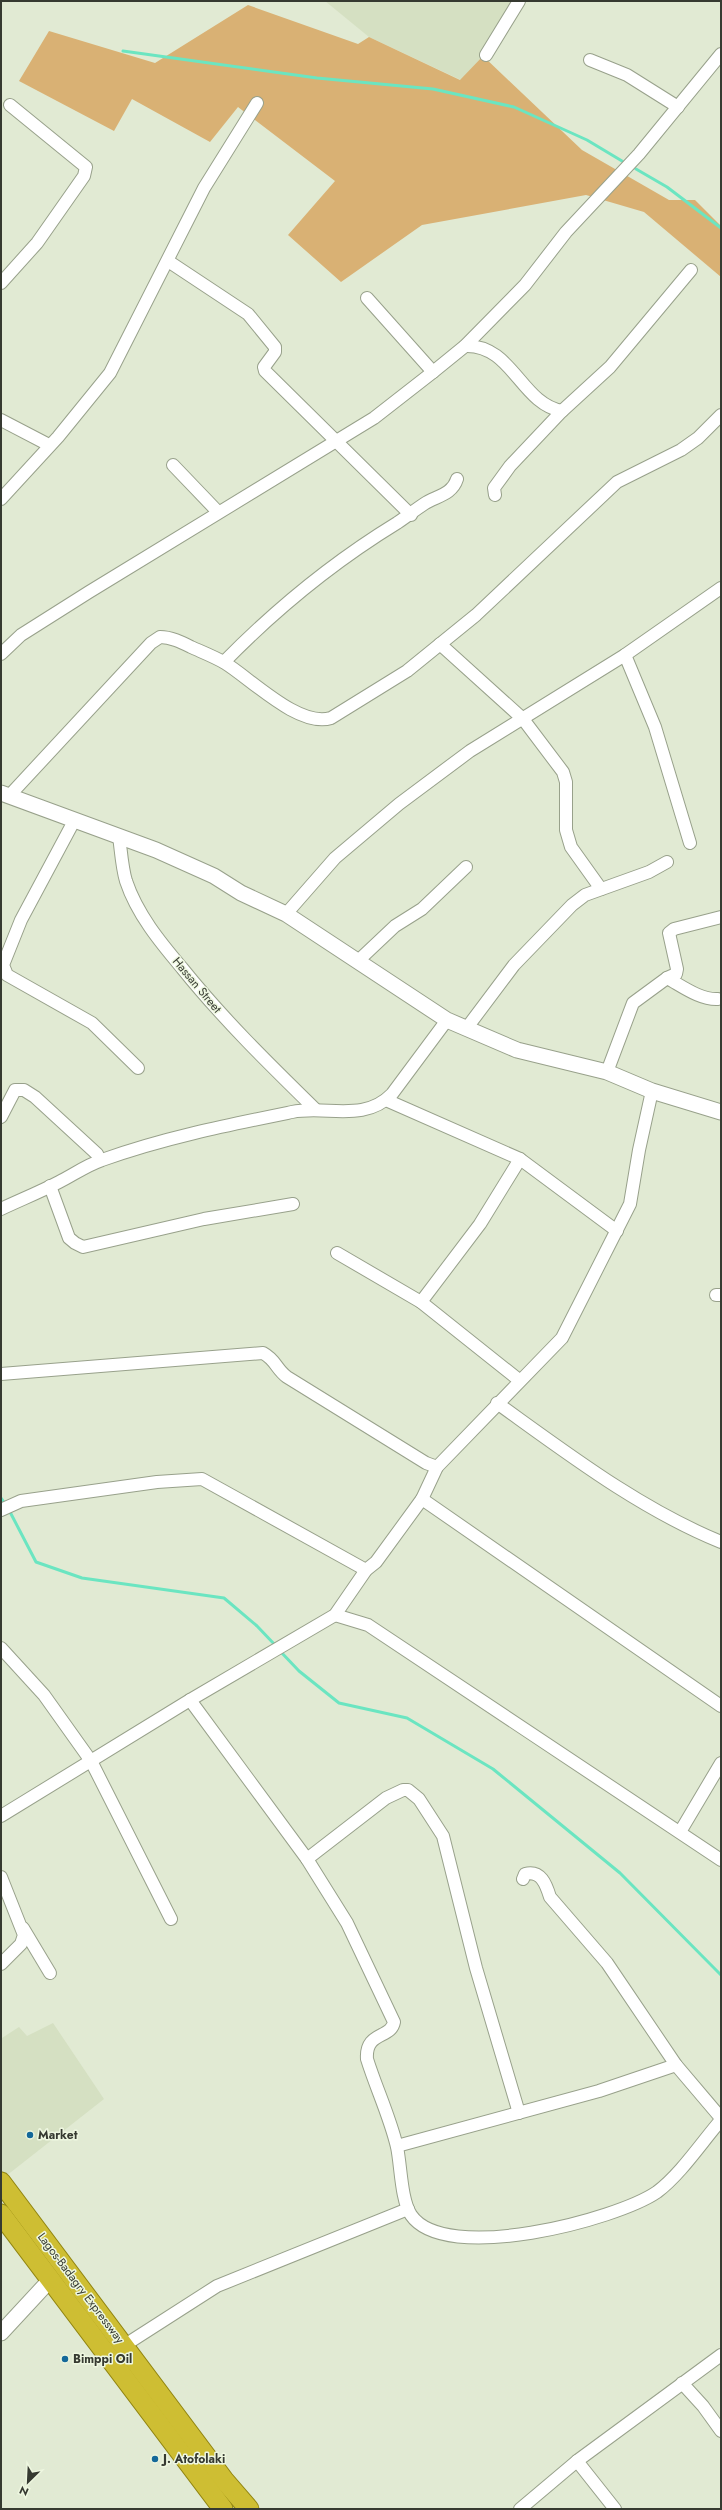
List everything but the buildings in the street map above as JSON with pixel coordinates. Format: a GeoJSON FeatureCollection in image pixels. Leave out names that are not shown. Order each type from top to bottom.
{"type":"FeatureCollection","features":[{"type":"Feature","properties":{"kind":"highway","name":"Lagos-Badagry Expressway"},"geometry":{"type":"LineString","coordinates":[[1,2182],[125,2345],[224,2480],[249,2509]]}},
{"type":"Feature","properties":{"kind":"highway","name":"Lagos-Badagry Expressway"},"geometry":{"type":"LineString","coordinates":[[1,2214],[223,2509]]}},
{"type":"Feature","properties":{"kind":"street"},"geometry":{"type":"LineString","coordinates":[[486,56],[519,1]]}},
{"type":"Feature","properties":{"kind":"street"},"geometry":{"type":"LineString","coordinates":[[1,654],[21,635],[218,512],[374,418],[465,346],[525,285],[566,232],[639,154],[721,54]]}},
{"type":"Feature","properties":{"kind":"street"},"geometry":{"type":"LineString","coordinates":[[590,60],[627,75],[678,107]]}},
{"type":"Feature","properties":{"kind":"street"},"geometry":{"type":"LineString","coordinates":[[1,499],[49,445],[58,437],[110,373],[204,188],[257,103]]}},
{"type":"Feature","properties":{"kind":"street"},"geometry":{"type":"LineString","coordinates":[[1,283],[37,243],[84,176],[86,167],[10,106]]}},
{"type":"Feature","properties":{"kind":"street"},"geometry":{"type":"LineString","coordinates":[[168,261],[248,314],[275,347],[275,352],[264,367],[265,371],[337,440],[411,515]]}},
{"type":"Feature","properties":{"kind":"street"},"geometry":{"type":"LineString","coordinates":[[495,495],[494,488],[498,480],[562,411],[610,367],[691,270]]}},
{"type":"Feature","properties":{"kind":"street"},"geometry":{"type":"LineString","coordinates":[[367,298],[433,372]]}},
{"type":"Feature","properties":{"kind":"street"},"geometry":{"type":"LineString","coordinates":[[465,346],[474,345],[495,354],[541,402],[552,409],[562,411]]}},
{"type":"Feature","properties":{"kind":"street"},"geometry":{"type":"LineString","coordinates":[[721,415],[698,438],[681,450],[617,482],[482,610],[407,671],[344,710],[324,720],[307,718],[276,700],[224,662],[177,640],[160,637],[152,643],[5,794],[74,821],[119,836],[194,867],[241,893],[286,914],[447,1020],[466,1029],[517,1050],[607,1072],[652,1091],[721,1112]]}},
{"type":"Feature","properties":{"kind":"street"},"geometry":{"type":"LineString","coordinates":[[1,420],[49,445]]}},
{"type":"Feature","properties":{"kind":"street"},"geometry":{"type":"LineString","coordinates":[[173,465],[218,512]]}},
{"type":"Feature","properties":{"kind":"street"},"geometry":{"type":"LineString","coordinates":[[224,662],[258,627],[349,556],[411,515],[425,503],[442,496],[455,485],[457,479]]}},
{"type":"Feature","properties":{"kind":"street"},"geometry":{"type":"LineString","coordinates":[[286,914],[335,858],[400,804],[470,751],[625,656],[721,588]]}},
{"type":"Feature","properties":{"kind":"street"},"geometry":{"type":"LineString","coordinates":[[440,644],[523,719],[562,772],[566,782],[566,830],[571,847],[601,889]]}},
{"type":"Feature","properties":{"kind":"street"},"geometry":{"type":"LineString","coordinates":[[625,656],[655,727],[690,843]]}},
{"type":"Feature","properties":{"kind":"street"},"geometry":{"type":"LineString","coordinates":[[74,821],[21,920],[3,965],[7,975],[12,979],[92,1023],[138,1068]]}},
{"type":"Feature","properties":{"kind":"street","name":"Hassan Street"},"geometry":{"type":"LineString","coordinates":[[119,836],[126,881],[139,910],[158,939],[239,1033],[315,1109]]}},
{"type":"Feature","properties":{"kind":"street"},"geometry":{"type":"LineString","coordinates":[[466,1029],[519,960],[572,906],[585,895],[649,872],[667,862]]}},
{"type":"Feature","properties":{"kind":"street"},"geometry":{"type":"LineString","coordinates":[[358,960],[395,926],[422,909],[466,867]]}},
{"type":"Feature","properties":{"kind":"street"},"geometry":{"type":"LineString","coordinates":[[607,1072],[633,1004],[667,978],[676,974],[678,969],[668,933],[674,929],[721,917]]}},
{"type":"Feature","properties":{"kind":"street"},"geometry":{"type":"LineString","coordinates":[[667,978],[711,1000],[718,999]]}},
{"type":"Feature","properties":{"kind":"street"},"geometry":{"type":"LineString","coordinates":[[1,1209],[100,1160],[187,1133],[315,1109],[333,1113],[365,1110],[386,1100],[447,1020]]}},
{"type":"Feature","properties":{"kind":"street"},"geometry":{"type":"LineString","coordinates":[[1,1117],[15,1090],[24,1090],[36,1097],[92,1149],[100,1160]]}},
{"type":"Feature","properties":{"kind":"street"},"geometry":{"type":"LineString","coordinates":[[1,1816],[190,1700],[335,1615],[366,1570],[376,1562],[422,1499],[437,1467],[448,1458],[468,1433],[562,1338],[630,1204],[639,1150],[652,1091]]}},
{"type":"Feature","properties":{"kind":"street"},"geometry":{"type":"LineString","coordinates":[[386,1100],[520,1159],[617,1231]]}},
{"type":"Feature","properties":{"kind":"street"},"geometry":{"type":"LineString","coordinates":[[421,1302],[480,1224],[520,1159]]}},
{"type":"Feature","properties":{"kind":"street"},"geometry":{"type":"LineString","coordinates":[[50,1186],[69,1238],[75,1244],[83,1247],[204,1219],[293,1204]]}},
{"type":"Feature","properties":{"kind":"street"},"geometry":{"type":"LineString","coordinates":[[337,1252],[421,1302],[520,1380]]}},
{"type":"Feature","properties":{"kind":"street"},"geometry":{"type":"LineString","coordinates":[[1,1374],[262,1353],[274,1359],[280,1372],[287,1377],[426,1463],[437,1467]]}},
{"type":"Feature","properties":{"kind":"street"},"geometry":{"type":"LineString","coordinates":[[497,1404],[584,1464],[664,1515],[721,1542]]}},
{"type":"Feature","properties":{"kind":"street"},"geometry":{"type":"LineString","coordinates":[[6,1507],[21,1501],[157,1482],[202,1479],[366,1570]]}},
{"type":"Feature","properties":{"kind":"street"},"geometry":{"type":"LineString","coordinates":[[422,1499],[721,1706]]}},
{"type":"Feature","properties":{"kind":"street"},"geometry":{"type":"LineString","coordinates":[[335,1615],[368,1625],[721,1860]]}},
{"type":"Feature","properties":{"kind":"street"},"geometry":{"type":"LineString","coordinates":[[1,1648],[44,1695],[91,1762],[171,1919]]}},
{"type":"Feature","properties":{"kind":"street"},"geometry":{"type":"LineString","coordinates":[[190,1700],[307,1859],[347,1923],[394,2022],[392,2027],[370,2041],[366,2048],[375,2086],[396,2146],[408,2209],[422,2226],[432,2231],[458,2237],[514,2236],[565,2225],[628,2207],[657,2191],[721,2119],[676,2065],[607,1963],[550,1897],[546,1885],[539,1875],[532,1872],[525,1874],[523,1879]]}},
{"type":"Feature","properties":{"kind":"street"},"geometry":{"type":"LineString","coordinates":[[680,1832],[721,1763]]}},
{"type":"Feature","properties":{"kind":"street"},"geometry":{"type":"LineString","coordinates":[[307,1859],[386,1798],[403,1790],[408,1790],[419,1799],[443,1836],[476,1968],[519,2113]]}},
{"type":"Feature","properties":{"kind":"street"},"geometry":{"type":"LineString","coordinates":[[1,1876],[24,1935],[21,1944],[1,1964]]}},
{"type":"Feature","properties":{"kind":"street"},"geometry":{"type":"LineString","coordinates":[[21,1925],[50,1973]]}},
{"type":"Feature","properties":{"kind":"street"},"geometry":{"type":"LineString","coordinates":[[396,2146],[599,2091],[676,2065]]}},
{"type":"Feature","properties":{"kind":"street"},"geometry":{"type":"LineString","coordinates":[[125,2345],[217,2286],[408,2209]]}},
{"type":"Feature","properties":{"kind":"street"},"geometry":{"type":"LineString","coordinates":[[1,2333],[50,2280]]}},
{"type":"Feature","properties":{"kind":"street"},"geometry":{"type":"LineString","coordinates":[[520,2509],[578,2461],[721,2355]]}},
{"type":"Feature","properties":{"kind":"street"},"geometry":{"type":"LineString","coordinates":[[682,2383],[704,2406],[721,2431]]}},
{"type":"Feature","properties":{"kind":"street"},"geometry":{"type":"LineString","coordinates":[[578,2461],[616,2509]]}},
{"type":"Feature","properties":{"kind":"shaded area"},"geometry":{"type":"Polygon","coordinates":[[[325,1],[517,1],[483,56],[461,80],[369,37],[325,1]]]}},
{"type":"Feature","properties":{"kind":"shaded area"},"geometry":{"type":"Polygon","coordinates":[[[248,5],[358,44],[369,37],[460,80],[483,56],[582,150],[669,200],[695,200],[721,226],[721,277],[644,212],[586,195],[422,225],[341,282],[288,235],[335,181],[238,107],[210,142],[132,99],[114,131],[19,81],[49,31],[155,63],[248,5]]]}},
{"type":"Feature","properties":{"kind":"shaded area","name":"Market"},"geometry":{"type":"Polygon","coordinates":[[[53,2023],[104,2099],[6,2176],[1,2171],[1,2036],[2,2038],[19,2027],[27,2036],[53,2023]]]}},
{"type":"Feature","properties":{"kind":"waterway"},"geometry":{"type":"LineString","coordinates":[[123,51],[317,78],[433,89],[514,107],[587,140],[622,161]]}},
{"type":"Feature","properties":{"kind":"waterway"},"geometry":{"type":"LineString","coordinates":[[636,169],[667,187],[721,228]]}},
{"type":"Feature","properties":{"kind":"waterway"},"geometry":{"type":"LineString","coordinates":[[1,1498],[6,1505]]}},
{"type":"Feature","properties":{"kind":"waterway"},"geometry":{"type":"LineString","coordinates":[[9,1510],[36,1562],[82,1578],[224,1598],[257,1626],[276,1646]]}},
{"type":"Feature","properties":{"kind":"waterway"},"geometry":{"type":"LineString","coordinates":[[280,1651],[299,1671],[339,1703],[407,1718],[493,1769],[620,1873],[721,1975]]}},
{"type":"Feature","properties":{"kind":"place","name":"Market"},"geometry":{"type":"Point","coordinates":[30,2135]}},
{"type":"Feature","properties":{"kind":"place","name":"Bimppi Oil"},"geometry":{"type":"Point","coordinates":[65,2359]}},
{"type":"Feature","properties":{"kind":"place","name":"J. Atofolaki"},"geometry":{"type":"Point","coordinates":[155,2459]}}]}
